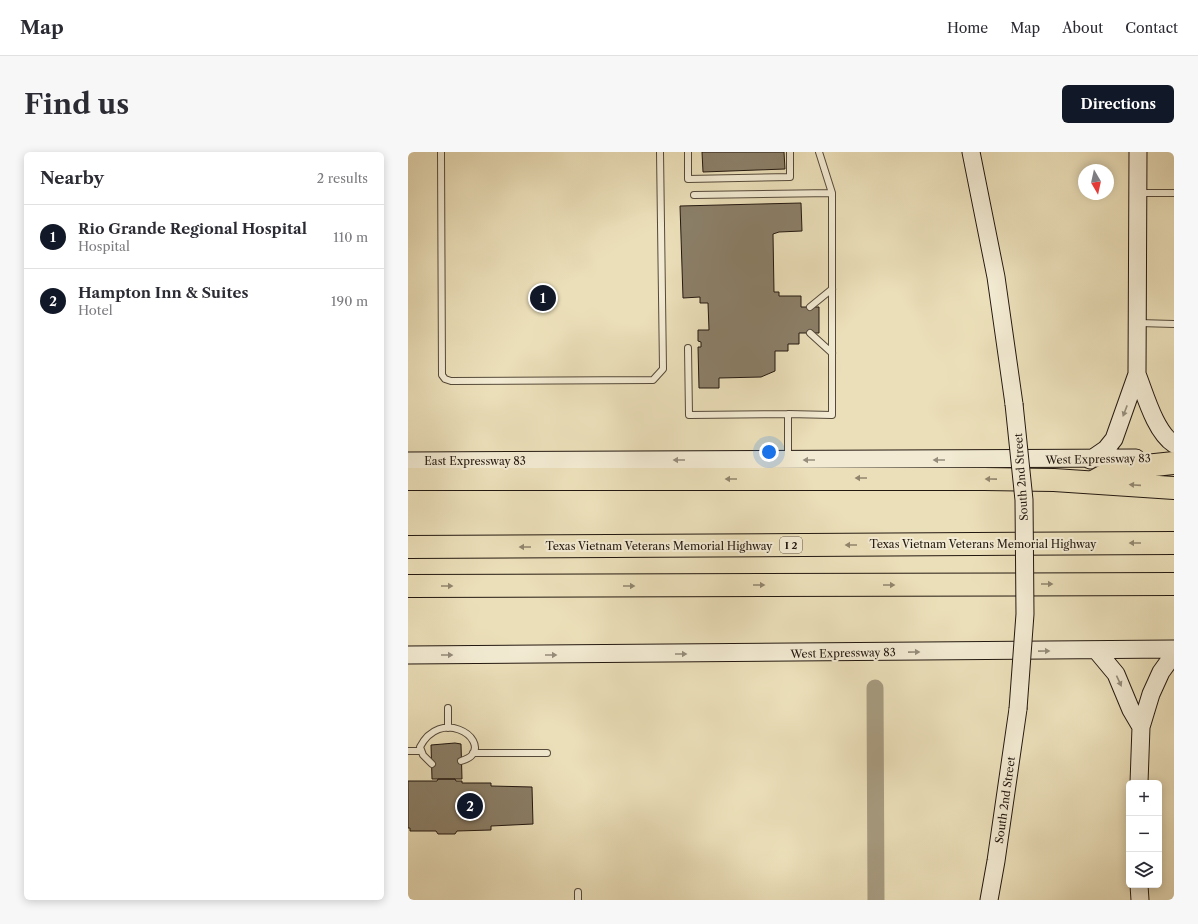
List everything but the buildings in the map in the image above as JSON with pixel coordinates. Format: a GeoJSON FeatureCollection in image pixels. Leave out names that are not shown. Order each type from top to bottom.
{"type":"FeatureCollection","features":[{"type":"Feature","properties":{"kind":"highway"},"geometry":{"type":"LineString","coordinates":[[1093,482],[1117,469],[1174,463]]}},
{"type":"Feature","properties":{"kind":"highway"},"geometry":{"type":"LineString","coordinates":[[408,479],[1054,480],[1174,488]]}},
{"type":"Feature","properties":{"kind":"highway","name":"Texas Vietnam Veterans Memorial Highway"},"geometry":{"type":"LineString","coordinates":[[408,547],[1174,542]]}},
{"type":"Feature","properties":{"kind":"highway"},"geometry":{"type":"LineString","coordinates":[[408,586],[1174,584]]}},
{"type":"Feature","properties":{"kind":"main road","name":"South 2nd Street"},"geometry":{"type":"LineString","coordinates":[[971,152],[996,277],[1014,404],[1024,508],[1025,614],[1018,709],[989,900]]}},
{"type":"Feature","properties":{"kind":"main road"},"geometry":{"type":"LineString","coordinates":[[1090,460],[1106,449],[1114,439],[1137,374],[1138,152]]}},
{"type":"Feature","properties":{"kind":"main road"},"geometry":{"type":"LineString","coordinates":[[1137,374],[1157,422],[1166,439],[1174,444]]}},
{"type":"Feature","properties":{"kind":"main road","name":"West Expressway 83"},"geometry":{"type":"LineString","coordinates":[[542,461],[1090,460],[1174,457]]}},
{"type":"Feature","properties":{"kind":"main road","name":"East Expressway 83"},"geometry":{"type":"LineString","coordinates":[[408,461],[542,461]]}},
{"type":"Feature","properties":{"kind":"main road","name":"West Expressway 83"},"geometry":{"type":"LineString","coordinates":[[408,655],[1174,649]]}},
{"type":"Feature","properties":{"kind":"main road"},"geometry":{"type":"LineString","coordinates":[[1096,650],[1116,674],[1140,727]]}},
{"type":"Feature","properties":{"kind":"main road"},"geometry":{"type":"LineString","coordinates":[[1139,780],[1140,727],[1151,694],[1161,672],[1174,654]]}},
{"type":"Feature","properties":{"kind":"main road"},"geometry":{"type":"LineString","coordinates":[[1139,888],[1140,900]]}},
{"type":"Feature","properties":{"kind":"lane"},"geometry":{"type":"LineString","coordinates":[[442,152],[442,375],[445,380],[451,381],[653,380],[658,376],[663,369],[660,152]]}},
{"type":"Feature","properties":{"kind":"lane"},"geometry":{"type":"LineString","coordinates":[[688,152],[688,178],[790,177],[790,152]]}},
{"type":"Feature","properties":{"kind":"lane"},"geometry":{"type":"LineString","coordinates":[[688,348],[689,415],[832,415],[832,193],[819,152]]}},
{"type":"Feature","properties":{"kind":"lane"},"geometry":{"type":"LineString","coordinates":[[694,195],[832,193]]}},
{"type":"Feature","properties":{"kind":"lane"},"geometry":{"type":"LineString","coordinates":[[1138,193],[1174,193]]}},
{"type":"Feature","properties":{"kind":"lane"},"geometry":{"type":"LineString","coordinates":[[810,307],[832,290]]}},
{"type":"Feature","properties":{"kind":"lane"},"geometry":{"type":"LineString","coordinates":[[1137,324],[1174,324]]}},
{"type":"Feature","properties":{"kind":"lane"},"geometry":{"type":"LineString","coordinates":[[810,333],[832,354]]}},
{"type":"Feature","properties":{"kind":"lane"},"geometry":{"type":"LineString","coordinates":[[788,414],[788,460]]}},
{"type":"Feature","properties":{"kind":"lane"},"geometry":{"type":"LineString","coordinates":[[448,708],[448,728]]}},
{"type":"Feature","properties":{"kind":"lane"},"geometry":{"type":"LineString","coordinates":[[432,764],[421,751],[420,747],[425,737],[435,729],[448,728],[465,731],[473,739],[473,753]]}},
{"type":"Feature","properties":{"kind":"lane"},"geometry":{"type":"LineString","coordinates":[[408,751],[421,751]]}},
{"type":"Feature","properties":{"kind":"lane"},"geometry":{"type":"LineString","coordinates":[[461,761],[473,753],[547,753]]}},
{"type":"Feature","properties":{"kind":"lane"},"geometry":{"type":"LineString","coordinates":[[578,892],[578,900]]}},
{"type":"Feature","properties":{"kind":"waterway"},"geometry":{"type":"LineString","coordinates":[[875,688],[876,900]]}},
{"type":"Feature","properties":{"kind":"place","name":"Rio Grande Regional Hospital"},"geometry":{"type":"Point","coordinates":[543,298]}},
{"type":"Feature","properties":{"kind":"place","name":"Hampton Inn & Suites"},"geometry":{"type":"Point","coordinates":[470,806]}}]}
